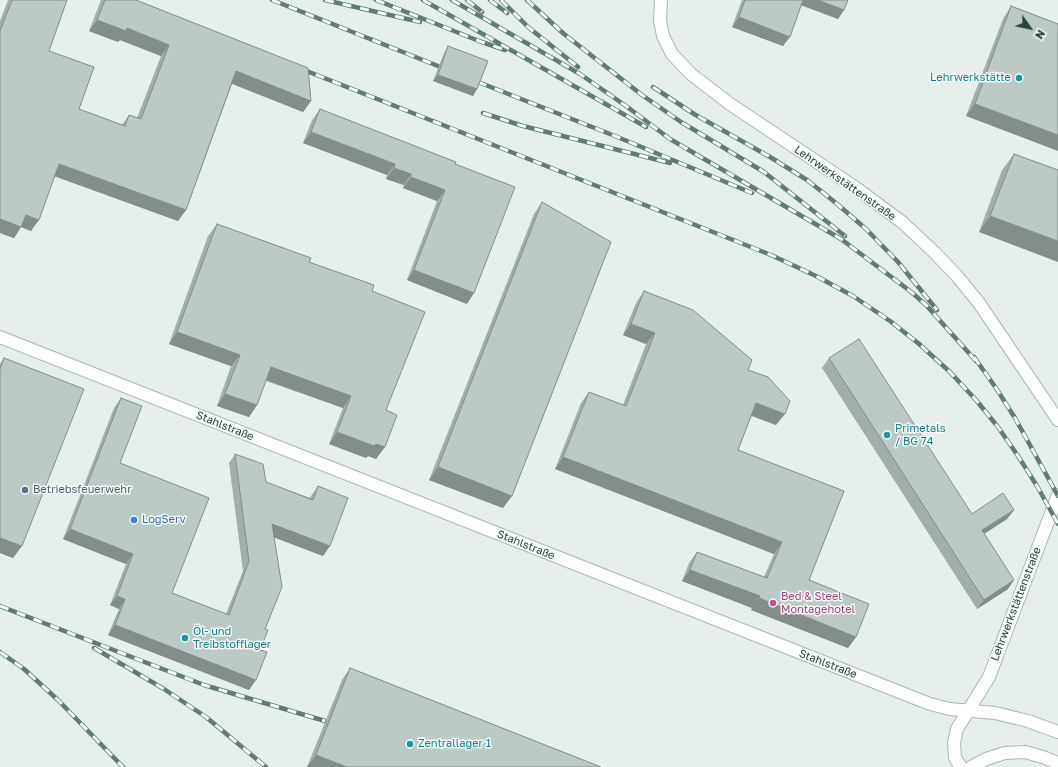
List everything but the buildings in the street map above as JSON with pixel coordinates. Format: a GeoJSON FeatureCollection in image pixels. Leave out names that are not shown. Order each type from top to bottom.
{"type":"FeatureCollection","features":[{"type":"Feature","properties":{"kind":"street","name":"Lehrwerkstättenstraße"},"geometry":{"type":"LineString","coordinates":[[661,0],[660,20],[663,36],[672,54],[691,74],[730,104],[856,188],[902,222],[935,253],[957,276],[979,303],[1058,420]]}},
{"type":"Feature","properties":{"kind":"street","name":"Stahlstraße"},"geometry":{"type":"LineString","coordinates":[[0,337],[930,704],[950,709],[995,713],[1028,721],[1058,732]]}},
{"type":"Feature","properties":{"kind":"street","name":"Lehrwerkstättenstraße"},"geometry":{"type":"LineString","coordinates":[[961,767],[955,758],[954,743],[957,729],[988,677],[1058,495]]}},
{"type":"Feature","properties":{"kind":"street"},"geometry":{"type":"LineString","coordinates":[[971,767],[986,759],[1005,753],[1025,752],[1058,763]]}},
{"type":"Feature","properties":{"kind":"railway"},"geometry":{"type":"LineString","coordinates":[[272,0],[438,66]]}},
{"type":"Feature","properties":{"kind":"railway"},"geometry":{"type":"LineString","coordinates":[[325,0],[420,22]]}},
{"type":"Feature","properties":{"kind":"railway"},"geometry":{"type":"LineString","coordinates":[[376,0],[505,50]]}},
{"type":"Feature","properties":{"kind":"railway"},"geometry":{"type":"LineString","coordinates":[[423,0],[646,127]]}},
{"type":"Feature","properties":{"kind":"railway"},"geometry":{"type":"LineString","coordinates":[[452,0],[580,74],[670,139],[841,239],[910,291],[926,305],[976,361]]}},
{"type":"Feature","properties":{"kind":"railway"},"geometry":{"type":"LineString","coordinates":[[467,0],[482,12]]}},
{"type":"Feature","properties":{"kind":"railway"},"geometry":{"type":"LineString","coordinates":[[490,0],[507,13]]}},
{"type":"Feature","properties":{"kind":"railway"},"geometry":{"type":"LineString","coordinates":[[501,0],[528,27],[578,67]]}},
{"type":"Feature","properties":{"kind":"railway"},"geometry":{"type":"LineString","coordinates":[[527,0],[564,34],[642,95],[681,122],[764,172],[845,236]]}},
{"type":"Feature","properties":{"kind":"railway"},"geometry":{"type":"LineString","coordinates":[[299,68],[771,255],[816,276],[853,296],[890,321],[918,343],[950,372],[976,400],[998,427],[1018,456],[1058,524]]}},
{"type":"Feature","properties":{"kind":"railway"},"geometry":{"type":"LineString","coordinates":[[478,82],[615,136],[752,193]]}},
{"type":"Feature","properties":{"kind":"railway"},"geometry":{"type":"LineString","coordinates":[[653,87],[694,114],[807,180],[866,229],[898,262],[937,310]]}},
{"type":"Feature","properties":{"kind":"railway"},"geometry":{"type":"LineString","coordinates":[[483,113],[523,126],[670,163]]}},
{"type":"Feature","properties":{"kind":"railway"},"geometry":{"type":"LineString","coordinates":[[974,357],[1015,418],[1058,496]]}},
{"type":"Feature","properties":{"kind":"railway"},"geometry":{"type":"LineString","coordinates":[[0,606],[204,685],[325,721]]}},
{"type":"Feature","properties":{"kind":"railway"},"geometry":{"type":"LineString","coordinates":[[94,648],[164,689],[206,717],[266,767]]}},
{"type":"Feature","properties":{"kind":"railway"},"geometry":{"type":"LineString","coordinates":[[0,652],[24,669],[58,700],[123,767]]}},
{"type":"Feature","properties":{"kind":"place","name":"Lehrwerkstätte"},"geometry":{"type":"Point","coordinates":[1019,78]}},
{"type":"Feature","properties":{"kind":"place","name":"Primetals / BG 74"},"geometry":{"type":"Point","coordinates":[887,435]}},
{"type":"Feature","properties":{"kind":"place","name":"Betriebsfeuerwehr"},"geometry":{"type":"Point","coordinates":[25,490]}},
{"type":"Feature","properties":{"kind":"place","name":"LogServ"},"geometry":{"type":"Point","coordinates":[134,520]}},
{"type":"Feature","properties":{"kind":"place","name":"Bed & Steel Montagehotel"},"geometry":{"type":"Point","coordinates":[773,603]}},
{"type":"Feature","properties":{"kind":"place","name":"Öl- und Treibstofflager"},"geometry":{"type":"Point","coordinates":[185,638]}},
{"type":"Feature","properties":{"kind":"place","name":"Zentrallager 1"},"geometry":{"type":"Point","coordinates":[410,744]}}]}
